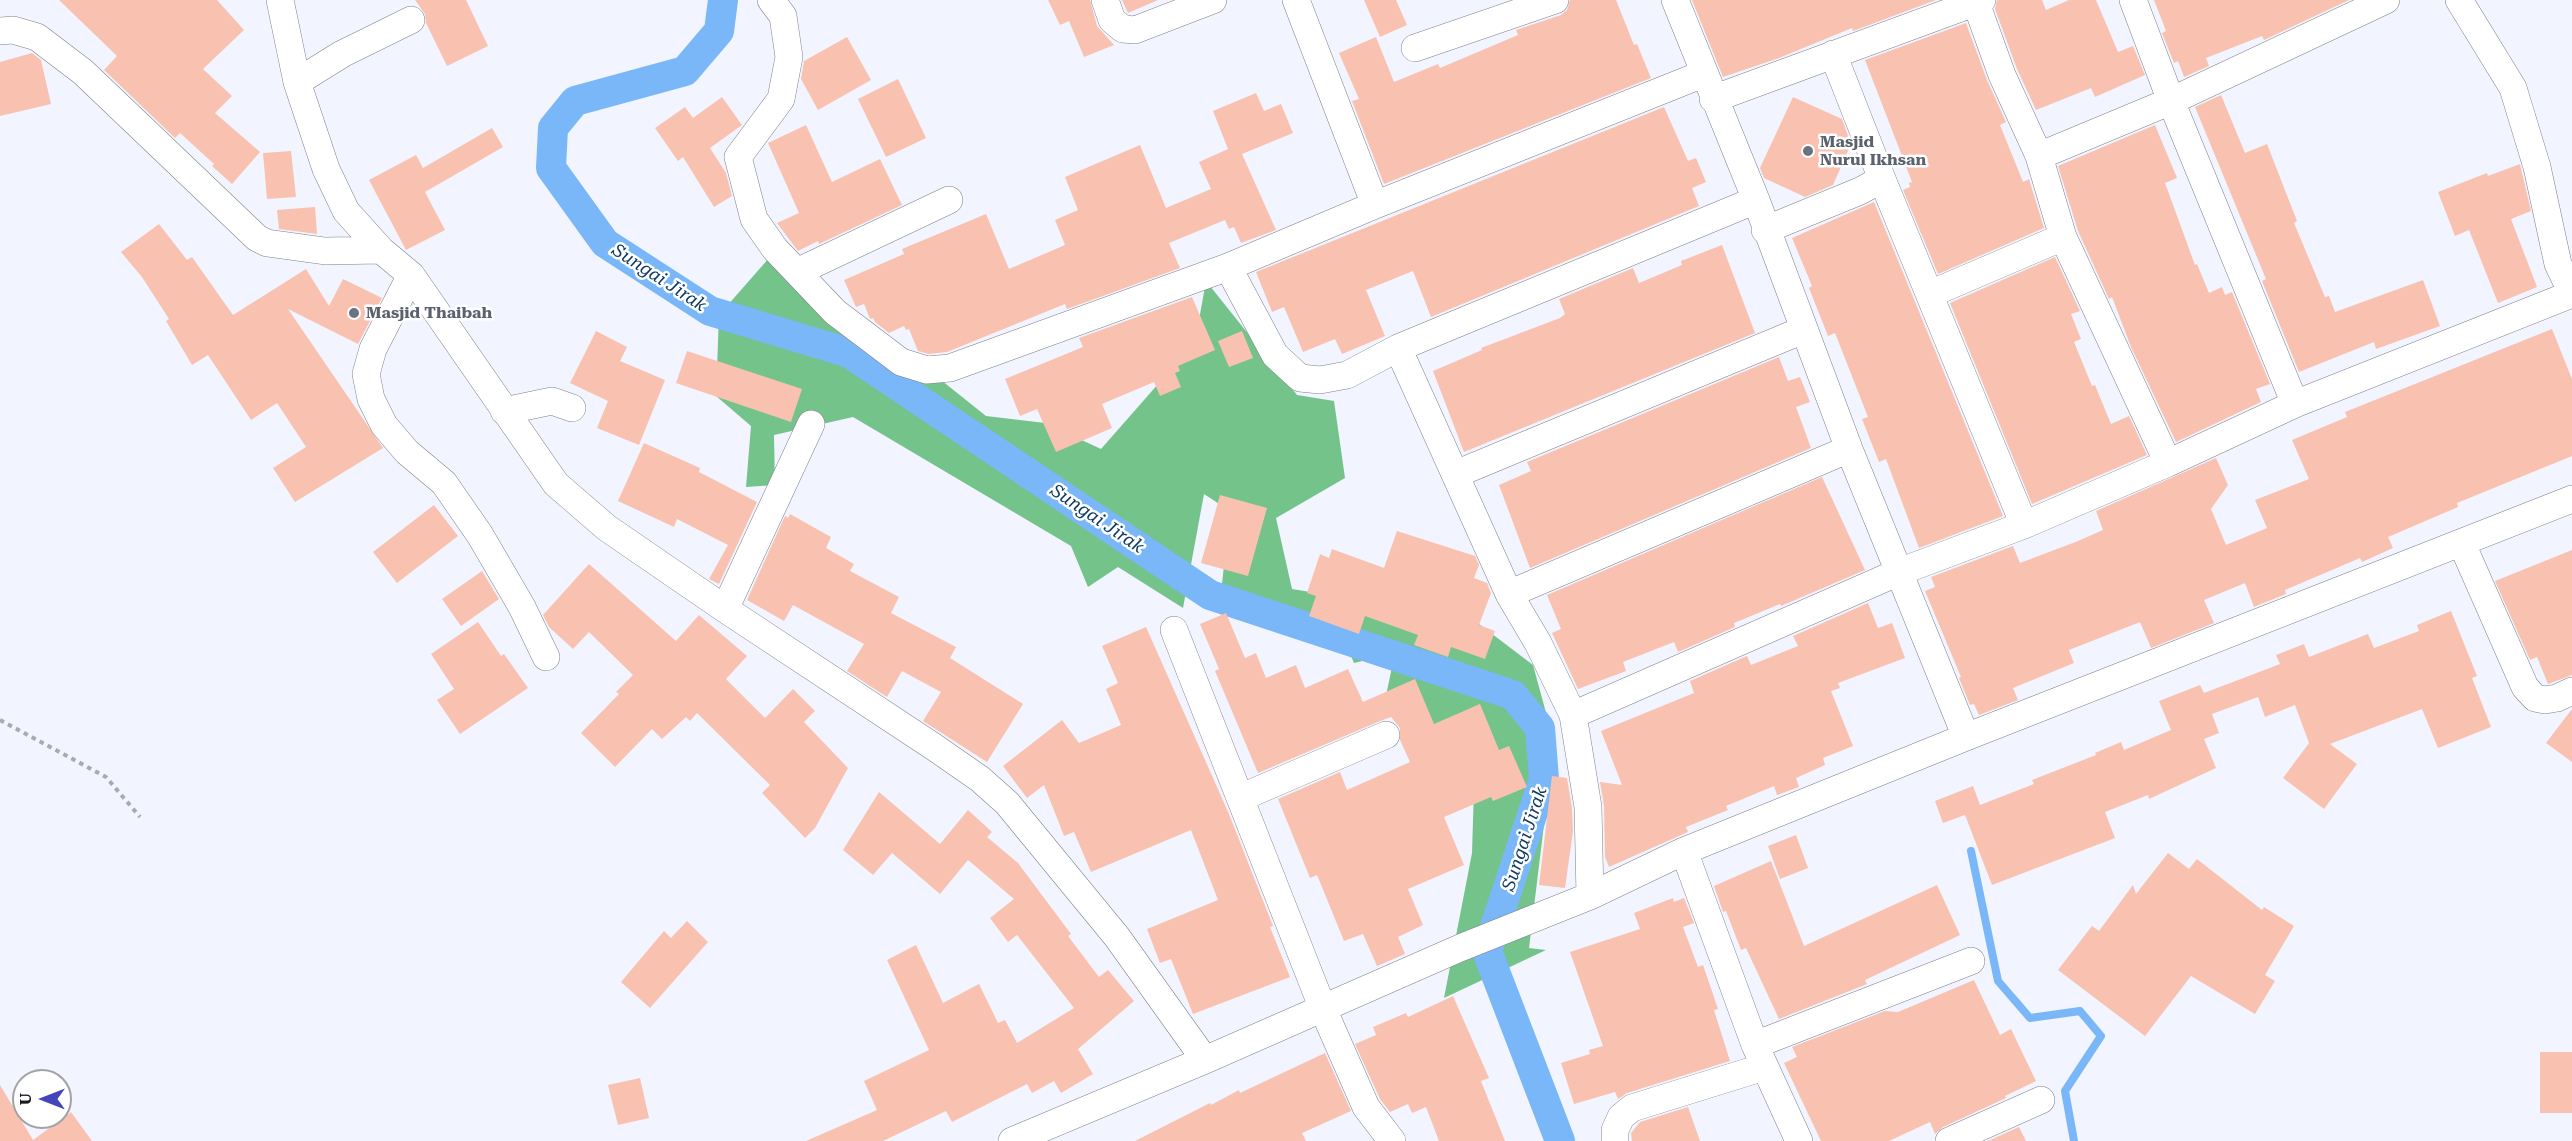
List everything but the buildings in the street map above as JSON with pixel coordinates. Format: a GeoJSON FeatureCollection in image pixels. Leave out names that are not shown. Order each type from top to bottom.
{"type":"FeatureCollection","features":[{"type":"Feature","properties":{"kind":"street"},"geometry":{"type":"LineString","coordinates":[[280,0],[297,82],[326,169],[346,211],[381,250],[411,275],[556,484],[608,528],[980,779],[1007,803],[1117,937],[1205,1060]]}},
{"type":"Feature","properties":{"kind":"street"},"geometry":{"type":"LineString","coordinates":[[771,0],[783,16],[789,57],[781,99],[738,157],[754,219],[776,249],[835,312],[901,362],[927,370],[950,368],[1228,267],[1375,205],[1703,74]]}},
{"type":"Feature","properties":{"kind":"street"},"geometry":{"type":"LineString","coordinates":[[1105,0],[1112,20],[1123,29],[1135,30],[1213,0]]}},
{"type":"Feature","properties":{"kind":"street"},"geometry":{"type":"LineString","coordinates":[[1296,0],[1375,205]]}},
{"type":"Feature","properties":{"kind":"street"},"geometry":{"type":"LineString","coordinates":[[1415,48],[1555,0]]}},
{"type":"Feature","properties":{"kind":"street"},"geometry":{"type":"LineString","coordinates":[[1675,0],[1713,99],[1756,200],[1765,230],[1849,449],[1966,737]]}},
{"type":"Feature","properties":{"kind":"street"},"geometry":{"type":"LineString","coordinates":[[2133,0],[2170,101],[2295,404]]}},
{"type":"Feature","properties":{"kind":"street"},"geometry":{"type":"LineString","coordinates":[[2038,156],[2170,101],[2386,0]]}},
{"type":"Feature","properties":{"kind":"street"},"geometry":{"type":"LineString","coordinates":[[1573,715],[1899,572],[2024,525],[2168,463],[2295,404],[2572,293],[2558,264],[2537,167],[2513,88],[2459,0]]}},
{"type":"Feature","properties":{"kind":"street"},"geometry":{"type":"LineString","coordinates":[[1713,99],[1979,1],[2002,75],[2038,156],[2063,237],[2168,463]]}},
{"type":"Feature","properties":{"kind":"street"},"geometry":{"type":"LineString","coordinates":[[297,82],[342,54],[411,20]]}},
{"type":"Feature","properties":{"kind":"street"},"geometry":{"type":"LineString","coordinates":[[0,31],[13,30],[37,38],[83,72],[257,238],[267,243],[325,251],[381,250]]}},
{"type":"Feature","properties":{"kind":"street"},"geometry":{"type":"LineString","coordinates":[[1833,54],[2024,525]]}},
{"type":"Feature","properties":{"kind":"street"},"geometry":{"type":"LineString","coordinates":[[1765,230],[1860,191],[1882,179]]}},
{"type":"Feature","properties":{"kind":"street"},"geometry":{"type":"LineString","coordinates":[[797,273],[949,200]]}},
{"type":"Feature","properties":{"kind":"street"},"geometry":{"type":"LineString","coordinates":[[1228,267],[1275,355],[1299,378],[1320,380],[1347,375],[1398,348],[1756,200]]}},
{"type":"Feature","properties":{"kind":"street"},"geometry":{"type":"LineString","coordinates":[[1930,294],[2063,237]]}},
{"type":"Feature","properties":{"kind":"street"},"geometry":{"type":"LineString","coordinates":[[411,275],[374,349],[366,374],[371,399],[384,425],[407,452],[444,483],[480,535],[522,607],[546,657]]}},
{"type":"Feature","properties":{"kind":"street"},"geometry":{"type":"LineString","coordinates":[[1456,474],[1803,330]]}},
{"type":"Feature","properties":{"kind":"street"},"geometry":{"type":"LineString","coordinates":[[1398,348],[1509,594],[1538,643],[1573,715],[1588,807],[1590,896]]}},
{"type":"Feature","properties":{"kind":"street"},"geometry":{"type":"LineString","coordinates":[[504,411],[552,401],[572,408]]}},
{"type":"Feature","properties":{"kind":"street"},"geometry":{"type":"LineString","coordinates":[[725,609],[811,424]]}},
{"type":"Feature","properties":{"kind":"street"},"geometry":{"type":"LineString","coordinates":[[1509,594],[1849,449]]}},
{"type":"Feature","properties":{"kind":"street"},"geometry":{"type":"LineString","coordinates":[[1012,1141],[1205,1060],[1460,948],[1590,896],[1683,851],[1966,737],[2572,499]]}},
{"type":"Feature","properties":{"kind":"street"},"geometry":{"type":"LineString","coordinates":[[2462,544],[2525,687],[2535,698],[2545,700],[2557,698],[2572,691]]}},
{"type":"Feature","properties":{"kind":"street"},"geometry":{"type":"LineString","coordinates":[[1174,630],[1323,1009],[1366,1107],[1392,1141]]}},
{"type":"Feature","properties":{"kind":"street"},"geometry":{"type":"LineString","coordinates":[[1240,798],[1386,735]]}},
{"type":"Feature","properties":{"kind":"street"},"geometry":{"type":"LineString","coordinates":[[1683,851],[1759,1056],[1799,1141]]}},
{"type":"Feature","properties":{"kind":"street"},"geometry":{"type":"LineString","coordinates":[[1615,1141],[1615,1130],[1621,1117],[1632,1108],[1759,1056],[1971,960]]}},
{"type":"Feature","properties":{"kind":"street"},"geometry":{"type":"LineString","coordinates":[[1949,1141],[2041,1100]]}},
{"type":"Feature","properties":{"kind":"path"},"geometry":{"type":"LineString","coordinates":[[0,720],[106,777],[140,817]]}},
{"type":"Feature","properties":{"kind":"green space"},"geometry":{"type":"Polygon","coordinates":[[[777,249],[986,416],[1045,423],[1101,449],[1195,342],[1206,281],[1297,395],[1334,401],[1345,478],[1276,518],[1292,589],[1389,605],[1479,624],[1533,665],[1554,742],[1529,948],[1546,950],[1444,998],[1472,853],[1474,788],[1411,740],[1384,705],[1395,653],[1354,663],[1333,614],[1269,630],[1221,593],[1230,511],[1204,494],[1183,608],[1118,567],[1088,587],[1071,546],[853,417],[774,435],[775,485],[746,487],[751,426],[716,396],[719,315],[777,249]]]}},
{"type":"Feature","properties":{"kind":"waterway","name":"Sungai Jirak"},"geometry":{"type":"LineString","coordinates":[[723,0],[719,31],[685,71],[575,101],[553,128],[551,168],[605,243],[710,311],[849,353],[1210,595],[1513,695],[1540,728],[1544,779],[1487,951],[1560,1141]]}},
{"type":"Feature","properties":{"kind":"waterway"},"geometry":{"type":"LineString","coordinates":[[1971,851],[1998,981],[2030,1018],[2080,1011],[2101,1036],[2065,1091],[2074,1141]]}},
{"type":"Feature","properties":{"kind":"place","name":"Masjid Nurul Ikhsan"},"geometry":{"type":"Point","coordinates":[1808,151]}},
{"type":"Feature","properties":{"kind":"place","name":"Masjid Thaibah"},"geometry":{"type":"Point","coordinates":[354,313]}}]}
